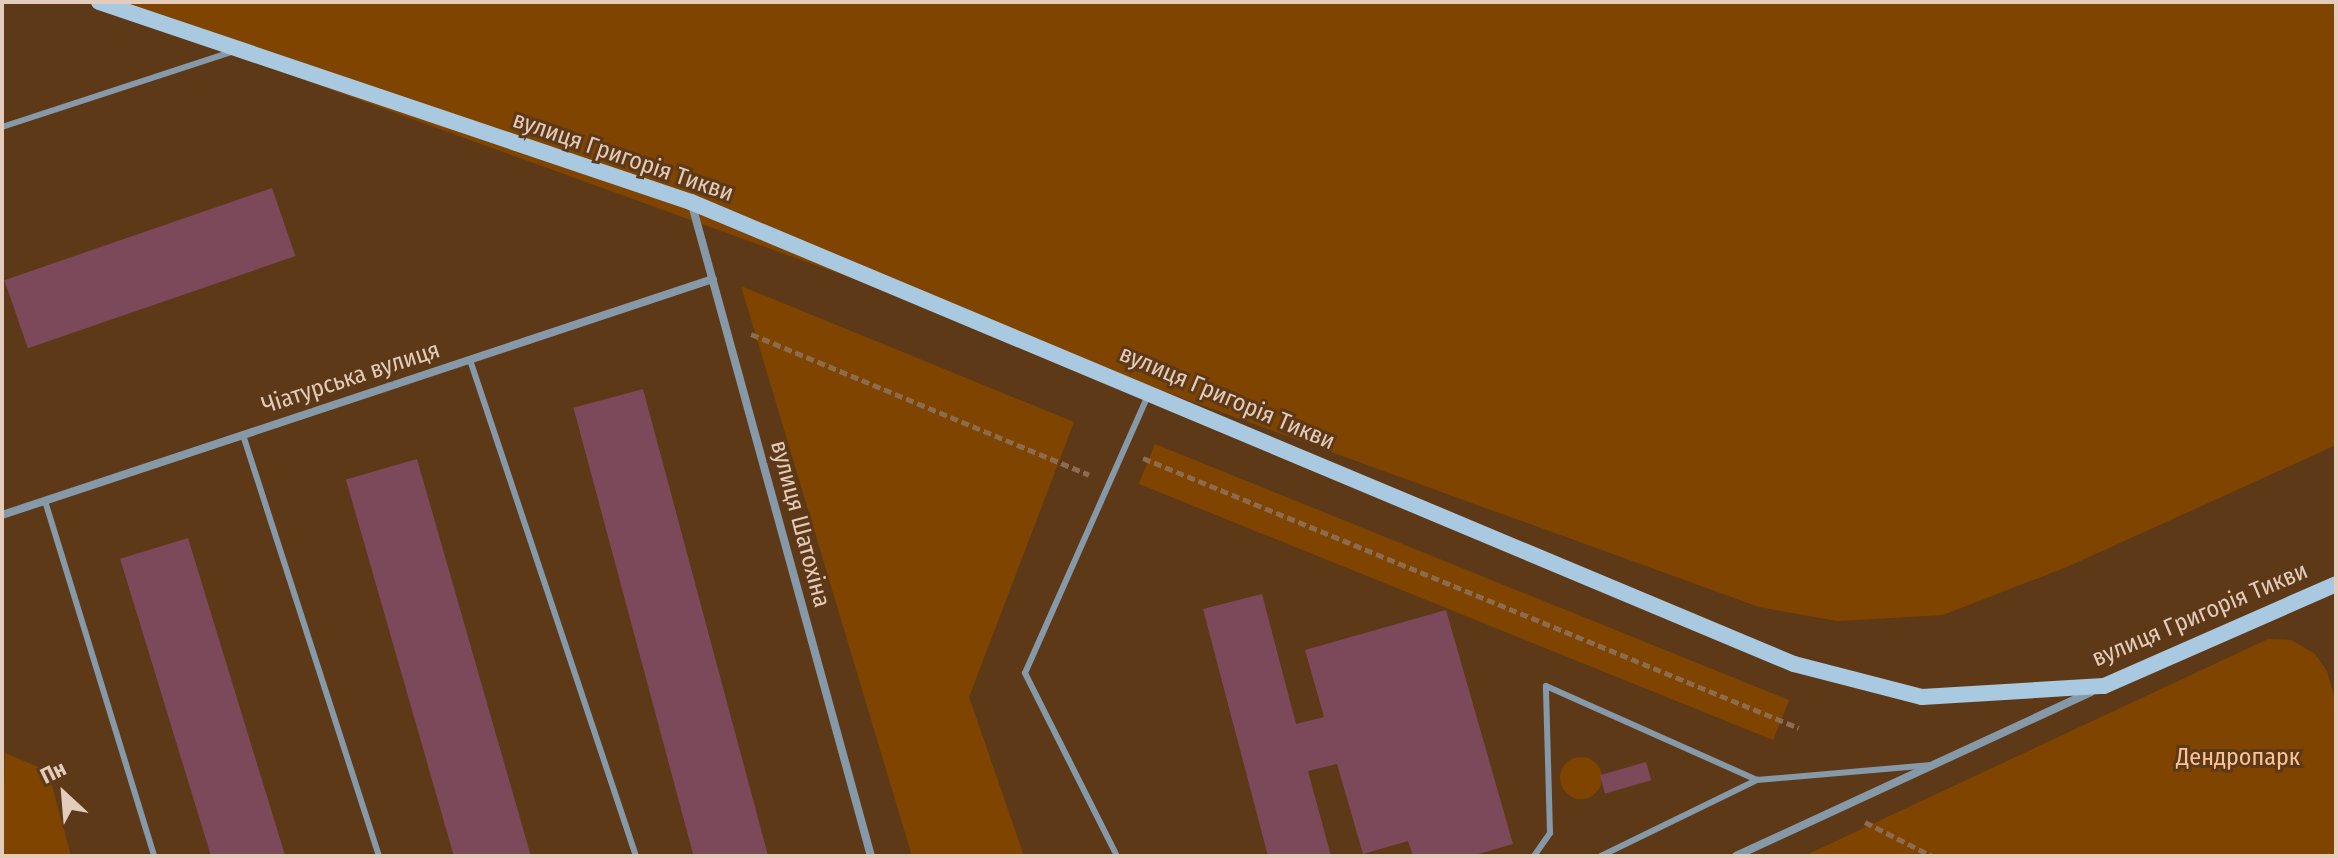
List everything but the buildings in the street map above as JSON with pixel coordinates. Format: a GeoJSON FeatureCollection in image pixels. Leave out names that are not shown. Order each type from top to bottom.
{"type":"FeatureCollection","features":[{"type":"Feature","properties":{"kind":"street","name":"вулиця Григорія Тикви"},"geometry":{"type":"LineString","coordinates":[[99,2],[691,202],[1150,391],[1794,664],[1922,697],[2104,686],[2335,586]]}},
{"type":"Feature","properties":{"kind":"street","name":"вулиця Шатохіна"},"geometry":{"type":"LineString","coordinates":[[691,202],[871,856]]}},
{"type":"Feature","properties":{"kind":"street","name":"Чіатурська вулиця"},"geometry":{"type":"LineString","coordinates":[[2,515],[713,279]]}},
{"type":"Feature","properties":{"kind":"street"},"geometry":{"type":"LineString","coordinates":[[1736,856],[2104,686]]}},
{"type":"Feature","properties":{"kind":"lane"},"geometry":{"type":"LineString","coordinates":[[2,127],[238,50]]}},
{"type":"Feature","properties":{"kind":"lane"},"geometry":{"type":"LineString","coordinates":[[470,360],[636,856]]}},
{"type":"Feature","properties":{"kind":"lane"},"geometry":{"type":"LineString","coordinates":[[1117,856],[1025,673],[1127,451],[1150,391]]}},
{"type":"Feature","properties":{"kind":"lane"},"geometry":{"type":"LineString","coordinates":[[243,435],[379,856]]}},
{"type":"Feature","properties":{"kind":"lane"},"geometry":{"type":"LineString","coordinates":[[45,501],[154,856]]}},
{"type":"Feature","properties":{"kind":"lane"},"geometry":{"type":"LineString","coordinates":[[1534,856],[1550,833],[1546,686],[1757,780]]}},
{"type":"Feature","properties":{"kind":"lane"},"geometry":{"type":"LineString","coordinates":[[1601,856],[1757,780],[1934,764]]}},
{"type":"Feature","properties":{"kind":"path"},"geometry":{"type":"LineString","coordinates":[[724,323],[1112,484]]}},
{"type":"Feature","properties":{"kind":"path"},"geometry":{"type":"LineString","coordinates":[[1127,451],[1799,728]]}},
{"type":"Feature","properties":{"kind":"path"},"geometry":{"type":"LineString","coordinates":[[1839,808],[1932,856]]}},
{"type":"Feature","properties":{"kind":"green space"},"geometry":{"type":"Polygon","coordinates":[[[89,2],[2336,2],[2336,445],[2069,566],[1943,615],[1837,621],[1759,607],[89,2]]]}},
{"type":"Feature","properties":{"kind":"green space"},"geometry":{"type":"Polygon","coordinates":[[[741,286],[1074,422],[969,697],[1024,856],[912,856],[741,286]]]}},
{"type":"Feature","properties":{"kind":"green space"},"geometry":{"type":"Polygon","coordinates":[[[1155,444],[1789,700],[1773,740],[1139,484],[1155,444]]]}},
{"type":"Feature","properties":{"kind":"green space","name":"Дендропарк"},"geometry":{"type":"Polygon","coordinates":[[[2268,639],[2291,640],[2315,654],[2327,671],[2336,703],[2336,856],[1804,856],[2268,639]]]}},
{"type":"Feature","properties":{"kind":"green space"},"geometry":{"type":"Polygon","coordinates":[[[5,753],[48,771],[71,856],[2,856],[5,753]]]}},
{"type":"Feature","properties":{"kind":"green space"},"geometry":{"type":"Polygon","coordinates":[[[1581,757],[1596,763],[1602,778],[1596,793],[1581,799],[1566,793],[1560,778],[1566,763],[1581,757]]]}}]}
